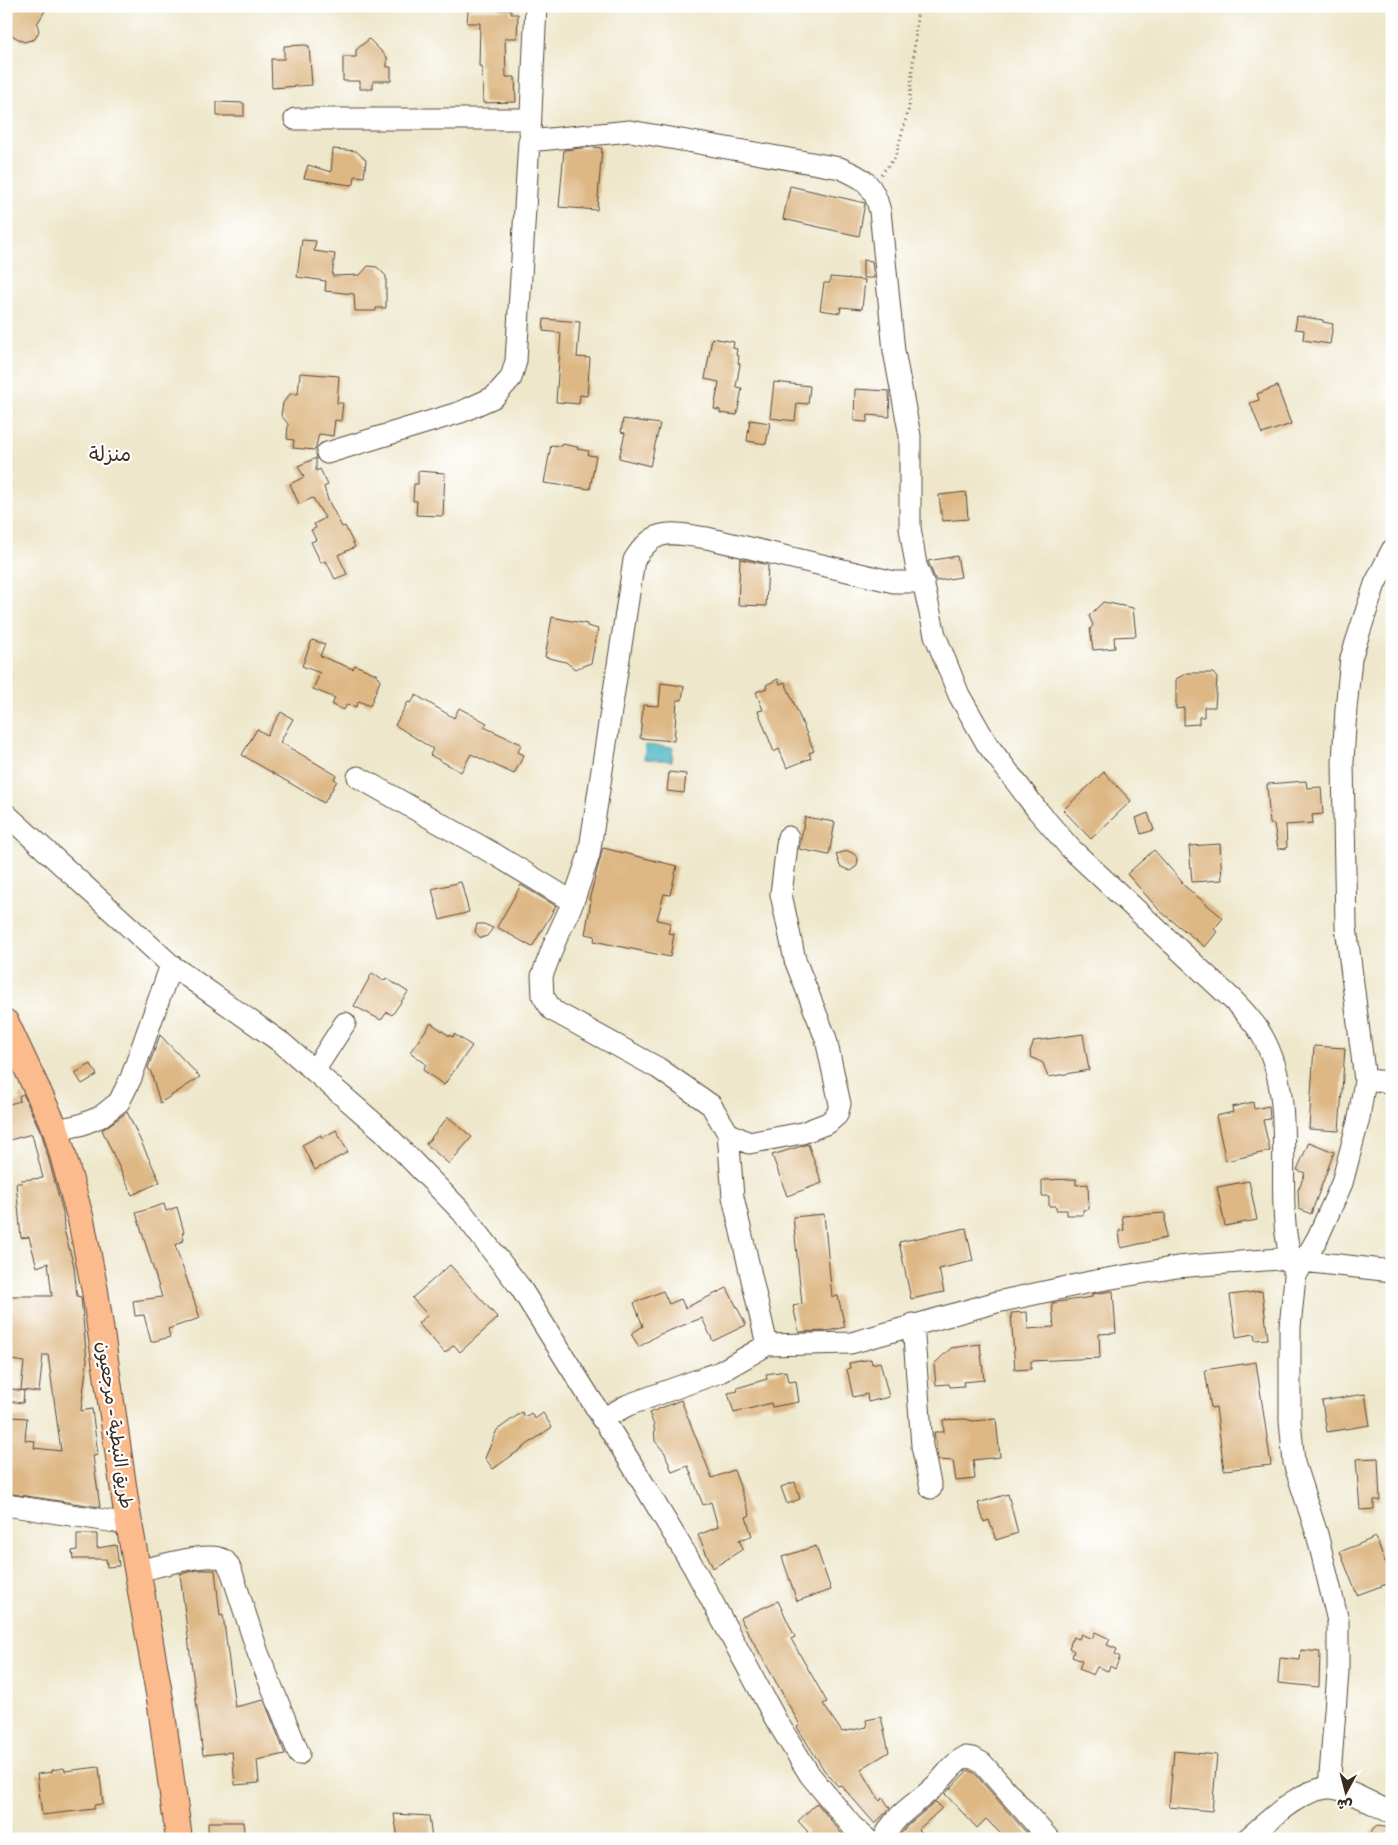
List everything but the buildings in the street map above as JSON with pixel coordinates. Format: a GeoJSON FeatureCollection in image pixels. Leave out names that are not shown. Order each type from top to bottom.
{"type":"FeatureCollection","features":[{"type":"Feature","properties":{"kind":"main road","name":"طريق النبطية - مرجعيون"},"geometry":{"type":"LineString","coordinates":[[6,1023],[56,1130],[81,1220],[96,1291],[129,1524],[160,1699],[180,1839]]}},
{"type":"Feature","properties":{"kind":"street"},"geometry":{"type":"LineString","coordinates":[[327,453],[461,412],[494,397],[511,378],[516,361],[536,6]]}},
{"type":"Feature","properties":{"kind":"street"},"geometry":{"type":"LineString","coordinates":[[295,119],[530,119]]}},
{"type":"Feature","properties":{"kind":"street"},"geometry":{"type":"LineString","coordinates":[[529,141],[630,131],[840,168],[860,177],[870,186],[876,196],[880,211],[894,351],[910,436],[910,528],[916,565],[923,582],[939,644],[960,695],[987,744],[1038,812],[1071,849],[1203,974],[1234,1000],[1256,1027],[1270,1054],[1279,1081],[1284,1146],[1285,1224],[1296,1265],[1288,1363],[1294,1463],[1317,1534],[1338,1620],[1338,1672],[1328,1788]]}},
{"type":"Feature","properties":{"kind":"street"},"geometry":{"type":"LineString","coordinates":[[767,1345],[733,1197],[728,1133],[711,1105],[658,1068],[552,1010],[543,996],[542,976],[556,939],[574,902],[589,855],[634,560],[644,544],[660,535],[679,534],[707,538],[894,582],[923,582]]}},
{"type":"Feature","properties":{"kind":"street"},"geometry":{"type":"LineString","coordinates":[[1296,1265],[1318,1237],[1342,1183],[1357,1125],[1365,1080],[1346,927],[1343,762],[1345,718],[1351,658],[1375,584],[1392,550]]}},
{"type":"Feature","properties":{"kind":"street"},"geometry":{"type":"LineString","coordinates":[[358,777],[496,855],[574,902]]}},
{"type":"Feature","properties":{"kind":"street"},"geometry":{"type":"LineString","coordinates":[[6,814],[171,965],[282,1043],[382,1130],[462,1212],[520,1287],[693,1566],[776,1720],[810,1775],[852,1826],[867,1839]]}},
{"type":"Feature","properties":{"kind":"street"},"geometry":{"type":"LineString","coordinates":[[728,1133],[749,1143],[802,1133],[828,1123],[837,1115],[840,1104],[826,1039],[795,960],[782,894],[788,837]]}},
{"type":"Feature","properties":{"kind":"street"},"geometry":{"type":"LineString","coordinates":[[56,1130],[80,1125],[100,1117],[119,1102],[132,1078],[171,965]]}},
{"type":"Feature","properties":{"kind":"street"},"geometry":{"type":"LineString","coordinates":[[314,1071],[345,1023]]}},
{"type":"Feature","properties":{"kind":"street"},"geometry":{"type":"LineString","coordinates":[[1365,1080],[1392,1082]]}},
{"type":"Feature","properties":{"kind":"street"},"geometry":{"type":"LineString","coordinates":[[602,1419],[628,1405],[720,1372],[767,1345],[851,1342],[913,1324],[1040,1292],[1095,1281],[1177,1268],[1296,1265],[1392,1271]]}},
{"type":"Feature","properties":{"kind":"street"},"geometry":{"type":"LineString","coordinates":[[913,1324],[922,1446],[931,1488]]}},
{"type":"Feature","properties":{"kind":"street"},"geometry":{"type":"LineString","coordinates":[[6,1505],[129,1524]]}},
{"type":"Feature","properties":{"kind":"street"},"geometry":{"type":"LineString","coordinates":[[138,1571],[204,1557],[218,1557],[226,1561],[232,1573],[258,1653],[299,1754]]}},
{"type":"Feature","properties":{"kind":"street"},"geometry":{"type":"LineString","coordinates":[[884,1839],[888,1828],[903,1811],[928,1792],[965,1758],[972,1758],[982,1764],[1049,1839]]}},
{"type":"Feature","properties":{"kind":"street"},"geometry":{"type":"LineString","coordinates":[[1247,1839],[1296,1800],[1312,1792],[1328,1788],[1346,1792],[1392,1813]]}},
{"type":"Feature","properties":{"kind":"path"},"geometry":{"type":"LineString","coordinates":[[870,186],[895,158],[909,108],[918,6]]}},
{"type":"Feature","properties":{"kind":"water"},"geometry":{"type":"Polygon","coordinates":[[[645,745],[673,747],[672,761],[644,759],[645,745]]]}},
{"type":"Feature","properties":{"kind":"district","name":"منزلة"},"geometry":{"type":"Point","coordinates":[110,454]}}]}
